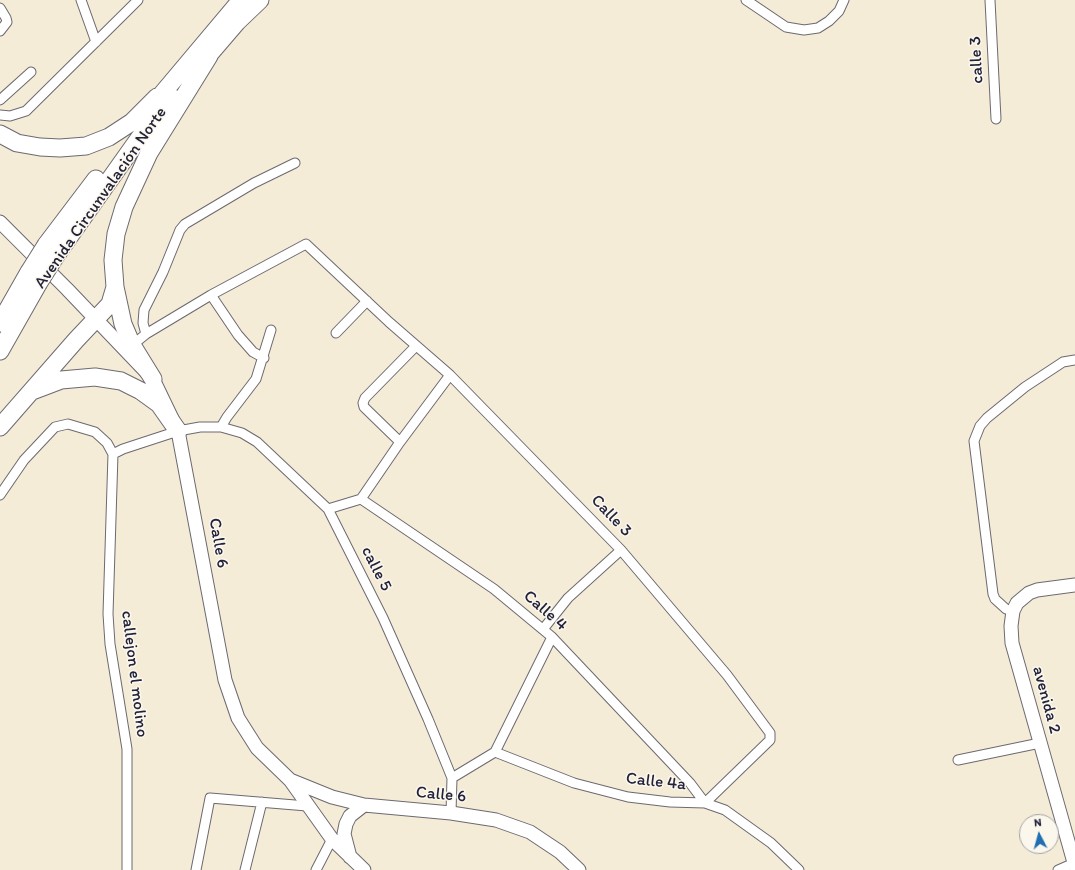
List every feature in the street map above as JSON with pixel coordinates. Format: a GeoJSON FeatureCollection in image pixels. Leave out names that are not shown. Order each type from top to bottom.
{"type":"FeatureCollection","features":[{"type":"Feature","properties":{"kind":"highway","name":"Avenida Circunvalación Norte"},"geometry":{"type":"LineString","coordinates":[[0,351],[34,278],[51,249],[166,88],[241,0]]}},
{"type":"Feature","properties":{"kind":"highway","name":"Avenida Circunvalación Norte"},"geometry":{"type":"LineString","coordinates":[[51,249],[140,137],[237,22],[260,0]]}},
{"type":"Feature","properties":{"kind":"highway"},"geometry":{"type":"LineString","coordinates":[[152,379],[129,348],[123,324],[114,287],[113,260],[116,234],[124,207],[149,153],[209,56]]}},
{"type":"Feature","properties":{"kind":"highway"},"geometry":{"type":"LineString","coordinates":[[0,134],[17,143],[40,147],[60,148],[86,146],[110,137],[132,122],[166,88]]}},
{"type":"Feature","properties":{"kind":"highway","name":"Avenida Circunvalación Norte"},"geometry":{"type":"LineString","coordinates":[[0,323],[34,278]]}},
{"type":"Feature","properties":{"kind":"highway"},"geometry":{"type":"LineString","coordinates":[[0,427],[110,304],[114,287]]}},
{"type":"Feature","properties":{"kind":"highway"},"geometry":{"type":"LineString","coordinates":[[30,392],[61,380],[95,377],[121,381],[141,391],[159,404],[178,431]]}},
{"type":"Feature","properties":{"kind":"street"},"geometry":{"type":"LineString","coordinates":[[81,0],[96,42]]}},
{"type":"Feature","properties":{"kind":"street"},"geometry":{"type":"LineString","coordinates":[[0,115],[10,116],[26,111],[138,0]]}},
{"type":"Feature","properties":{"kind":"street"},"geometry":{"type":"LineString","coordinates":[[746,0],[786,27],[804,30],[818,28],[829,20],[839,12],[844,0]]}},
{"type":"Feature","properties":{"kind":"street","name":"calle 3"},"geometry":{"type":"LineString","coordinates":[[990,0],[996,119]]}},
{"type":"Feature","properties":{"kind":"street"},"geometry":{"type":"LineString","coordinates":[[0,8],[7,22],[0,31]]}},
{"type":"Feature","properties":{"kind":"street"},"geometry":{"type":"LineString","coordinates":[[0,100],[31,72]]}},
{"type":"Feature","properties":{"kind":"street"},"geometry":{"type":"LineString","coordinates":[[146,334],[143,318],[144,310],[163,272],[180,230],[185,224],[254,183],[295,163]]}},
{"type":"Feature","properties":{"kind":"street"},"geometry":{"type":"LineString","coordinates":[[0,222],[95,319],[129,348],[146,334],[211,295],[238,335],[253,352],[264,358]]}},
{"type":"Feature","properties":{"kind":"street","name":"Calle 3"},"geometry":{"type":"LineString","coordinates":[[211,295],[306,244],[416,346],[450,375],[621,550],[727,675],[770,733],[770,740],[705,803]]}},
{"type":"Feature","properties":{"kind":"street"},"geometry":{"type":"LineString","coordinates":[[336,333],[367,301]]}},
{"type":"Feature","properties":{"kind":"street"},"geometry":{"type":"LineString","coordinates":[[221,427],[226,417],[252,386],[264,358],[271,330]]}},
{"type":"Feature","properties":{"kind":"street"},"geometry":{"type":"LineString","coordinates":[[400,442],[364,407],[363,403],[365,398],[416,346]]}},
{"type":"Feature","properties":{"kind":"street"},"geometry":{"type":"LineString","coordinates":[[1075,360],[1063,362],[1025,387],[987,418],[978,430],[974,441],[993,594],[995,599],[1006,609],[1013,611],[1022,599],[1037,590],[1075,585]]}},
{"type":"Feature","properties":{"kind":"street"},"geometry":{"type":"LineString","coordinates":[[328,509],[361,499],[400,442],[450,375]]}},
{"type":"Feature","properties":{"kind":"street","name":"Calle 6"},"geometry":{"type":"LineString","coordinates":[[152,379],[178,431],[225,680],[238,718],[258,748],[290,780],[307,806],[332,839],[364,870]]}},
{"type":"Feature","properties":{"kind":"street"},"geometry":{"type":"LineString","coordinates":[[0,495],[24,460],[55,427],[68,424],[95,432],[107,443],[113,454],[123,449],[178,431]]}},
{"type":"Feature","properties":{"kind":"street","name":"calle 5"},"geometry":{"type":"LineString","coordinates":[[178,431],[200,427],[221,427],[242,433],[257,442],[328,509],[383,618],[428,719],[452,778],[451,813]]}},
{"type":"Feature","properties":{"kind":"street","name":"callejon el molino"},"geometry":{"type":"LineString","coordinates":[[113,454],[108,614],[110,644],[127,750],[127,870]]}},
{"type":"Feature","properties":{"kind":"street","name":"Calle 4"},"geometry":{"type":"LineString","coordinates":[[361,499],[494,589],[544,628],[690,783],[705,803]]}},
{"type":"Feature","properties":{"kind":"street"},"geometry":{"type":"LineString","coordinates":[[544,628],[568,598],[621,550]]}},
{"type":"Feature","properties":{"kind":"street","name":"avenida 2"},"geometry":{"type":"LineString","coordinates":[[1013,611],[1012,643],[1072,849],[1074,865]]}},
{"type":"Feature","properties":{"kind":"street"},"geometry":{"type":"LineString","coordinates":[[452,778],[495,752],[552,636]]}},
{"type":"Feature","properties":{"kind":"street"},"geometry":{"type":"LineString","coordinates":[[958,760],[1040,743]]}},
{"type":"Feature","properties":{"kind":"street","name":"Calle 4a"},"geometry":{"type":"LineString","coordinates":[[495,752],[574,783],[628,797],[670,802],[705,803],[725,810],[771,843],[799,870]]}},
{"type":"Feature","properties":{"kind":"street","name":"Calle 6"},"geometry":{"type":"LineString","coordinates":[[290,780],[332,797],[364,806],[451,813],[496,820],[530,832],[560,852],[579,870]]}},
{"type":"Feature","properties":{"kind":"street"},"geometry":{"type":"LineString","coordinates":[[196,870],[210,798],[307,806]]}},
{"type":"Feature","properties":{"kind":"street"},"geometry":{"type":"LineString","coordinates":[[245,870],[262,802]]}},
{"type":"Feature","properties":{"kind":"street"},"geometry":{"type":"LineString","coordinates":[[350,858],[344,834],[346,824],[350,816],[364,806]]}},
{"type":"Feature","properties":{"kind":"street"},"geometry":{"type":"LineString","coordinates":[[316,870],[332,839]]}},
{"type":"Feature","properties":{"kind":"street"},"geometry":{"type":"LineString","coordinates":[[1058,870],[1074,865]]}}]}
